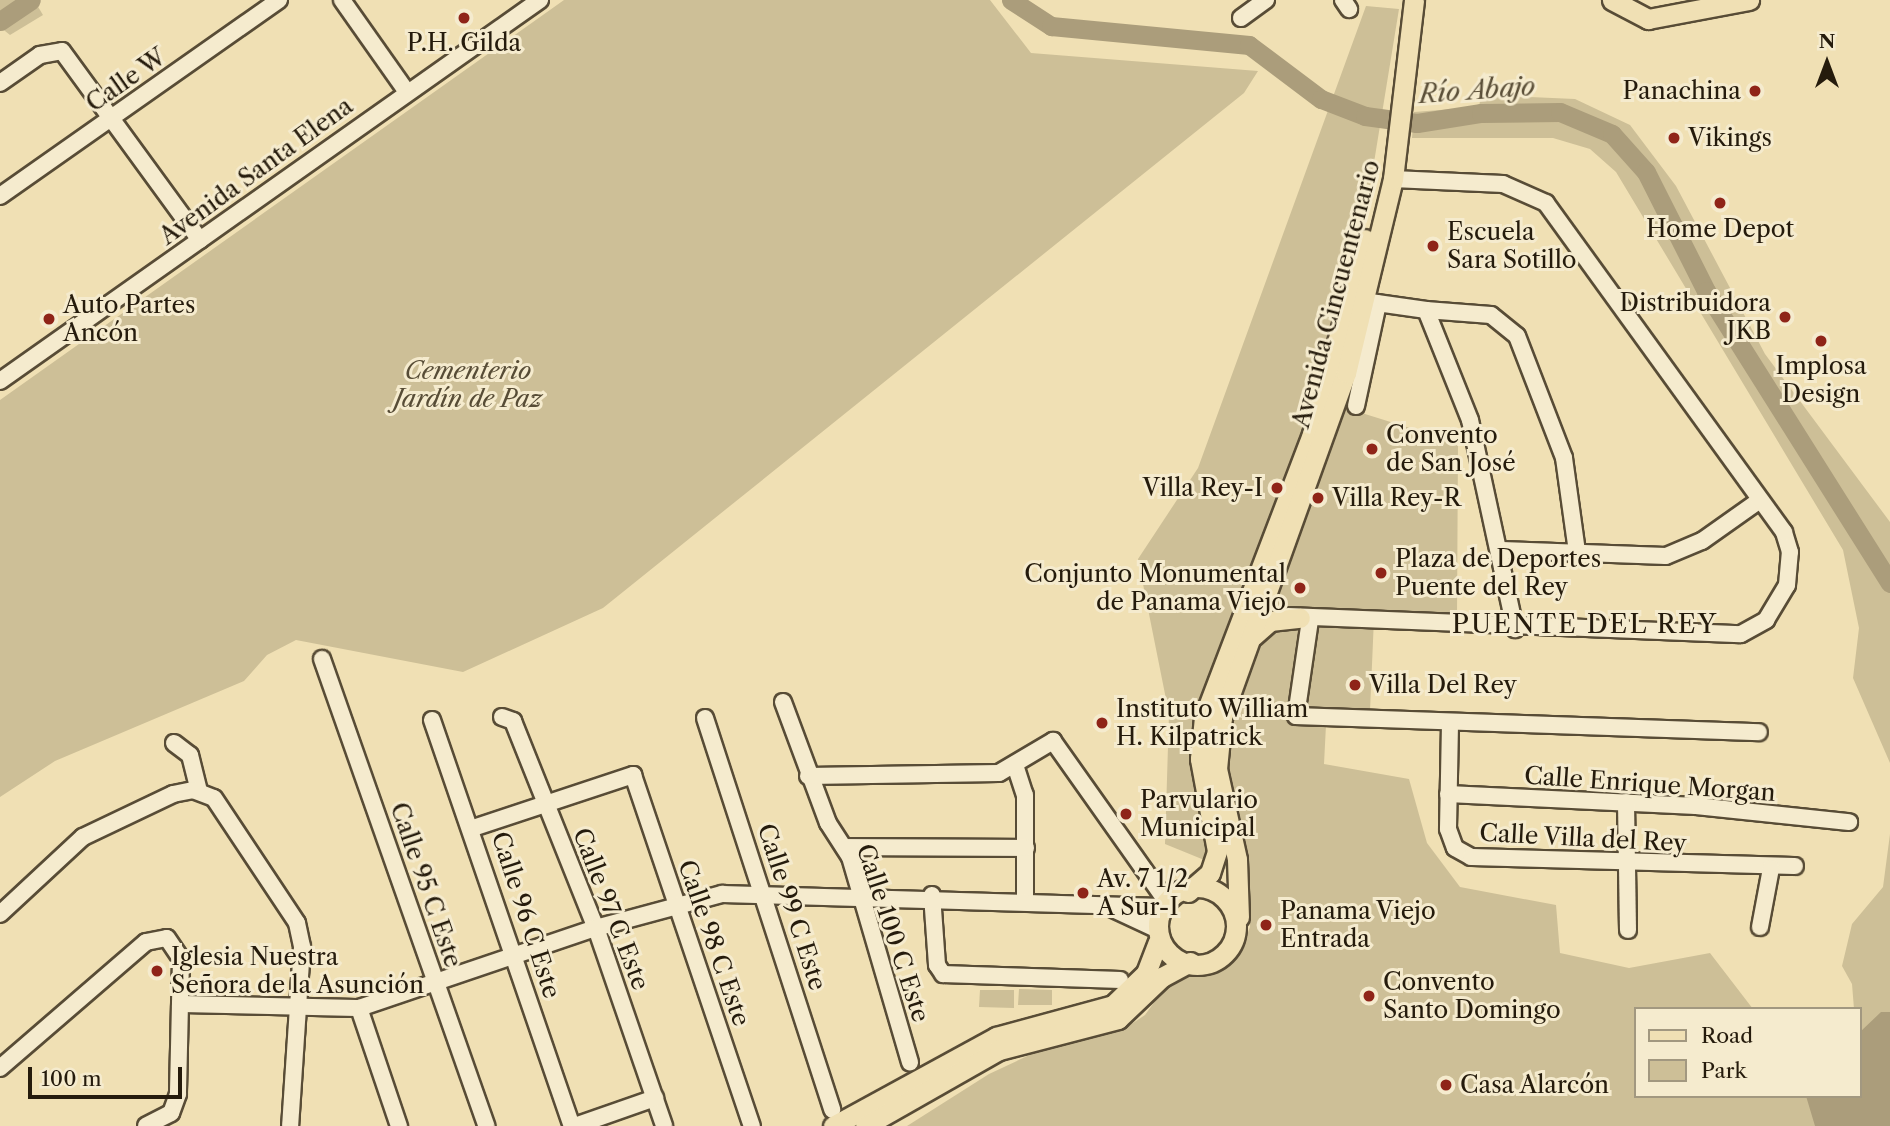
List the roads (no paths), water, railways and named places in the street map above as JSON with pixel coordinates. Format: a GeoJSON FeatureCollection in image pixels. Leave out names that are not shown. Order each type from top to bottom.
{"type":"FeatureCollection","features":[{"type":"Feature","properties":{"kind":"main road","name":"Avenida Cincuentenario"},"geometry":{"type":"LineString","coordinates":[[1397,111],[1402,0]]}},
{"type":"Feature","properties":{"kind":"main road","name":"Avenida Cincuentenario"},"geometry":{"type":"LineString","coordinates":[[1188,892],[1210,873],[1217,851],[1201,737],[1324,397],[1393,142],[1414,0]]}},
{"type":"Feature","properties":{"kind":"main road"},"geometry":{"type":"LineString","coordinates":[[1612,0],[1648,19],[1693,8],[1749,0]]}},
{"type":"Feature","properties":{"kind":"main road","name":"Avenida Cincuentenario"},"geometry":{"type":"LineString","coordinates":[[1239,917],[1237,859],[1217,757],[1222,717],[1335,407],[1370,302],[1394,179],[1393,142]]}},
{"type":"Feature","properties":{"kind":"main road"},"geometry":{"type":"LineString","coordinates":[[1272,581],[1299,618]]}},
{"type":"Feature","properties":{"kind":"main road"},"geometry":{"type":"LineString","coordinates":[[1201,737],[1245,626],[1261,611]]}},
{"type":"Feature","properties":{"kind":"main road"},"geometry":{"type":"LineString","coordinates":[[1252,636],[1270,621],[1299,618]]}},
{"type":"Feature","properties":{"kind":"main road"},"geometry":{"type":"LineString","coordinates":[[833,1118],[996,1037],[1112,1005],[1146,972],[1165,905],[1188,892],[1223,895],[1239,917],[1230,946],[1212,959],[1190,962],[1163,977],[1118,1018],[999,1050],[864,1126]]}},
{"type":"Feature","properties":{"kind":"main road"},"geometry":{"type":"LineString","coordinates":[[1156,935],[1190,962]]}},
{"type":"Feature","properties":{"kind":"street","name":"Calle W"},"geometry":{"type":"LineString","coordinates":[[0,196],[279,0]]}},
{"type":"Feature","properties":{"kind":"street"},"geometry":{"type":"LineString","coordinates":[[342,0],[407,92]]}},
{"type":"Feature","properties":{"kind":"street","name":"Avenida Santa Elena"},"geometry":{"type":"LineString","coordinates":[[0,381],[540,0]]}},
{"type":"Feature","properties":{"kind":"street"},"geometry":{"type":"LineString","coordinates":[[1241,18],[1266,0]]}},
{"type":"Feature","properties":{"kind":"street"},"geometry":{"type":"LineString","coordinates":[[1622,0],[1648,11],[1693,8]]}},
{"type":"Feature","properties":{"kind":"street"},"geometry":{"type":"LineString","coordinates":[[0,83],[40,55],[62,51],[200,240]]}},
{"type":"Feature","properties":{"kind":"street"},"geometry":{"type":"LineString","coordinates":[[1261,611],[1299,618],[1515,629],[1741,634],[1758,627],[1787,585],[1790,552],[1760,500],[1546,203],[1503,184],[1394,179]]}},
{"type":"Feature","properties":{"kind":"street"},"geometry":{"type":"LineString","coordinates":[[1356,406],[1370,302],[1491,315],[1517,336],[1564,458],[1577,552]]}},
{"type":"Feature","properties":{"kind":"street"},"geometry":{"type":"LineString","coordinates":[[1426,310],[1470,420],[1502,550],[1515,629]]}},
{"type":"Feature","properties":{"kind":"street"},"geometry":{"type":"LineString","coordinates":[[1502,550],[1683,551],[1760,500]]}},
{"type":"Feature","properties":{"kind":"street"},"geometry":{"type":"LineString","coordinates":[[1299,618],[1296,716],[1759,732]]}},
{"type":"Feature","properties":{"kind":"street","name":"Calle 95 C Este"},"geometry":{"type":"LineString","coordinates":[[322,659],[486,1126]]}},
{"type":"Feature","properties":{"kind":"street","name":"Calle 100 C Este"},"geometry":{"type":"LineString","coordinates":[[783,702],[808,776],[844,847],[911,1062]]}},
{"type":"Feature","properties":{"kind":"street","name":"Calle 97 C Este"},"geometry":{"type":"LineString","coordinates":[[502,717],[513,722],[547,804],[596,928],[664,1126]]}},
{"type":"Feature","properties":{"kind":"street","name":"Calle 99 C Este"},"geometry":{"type":"LineString","coordinates":[[705,718],[765,894],[833,1118]]}},
{"type":"Feature","properties":{"kind":"street","name":"Calle 96 C Este"},"geometry":{"type":"LineString","coordinates":[[432,720],[473,828],[574,1126]]}},
{"type":"Feature","properties":{"kind":"street","name":"Calle Villa del Rey"},"geometry":{"type":"LineString","coordinates":[[1450,723],[1448,794],[1455,848],[1471,857],[1771,868],[1795,866]]}},
{"type":"Feature","properties":{"kind":"street"},"geometry":{"type":"LineString","coordinates":[[808,776],[1016,768],[1053,741],[1165,905]]}},
{"type":"Feature","properties":{"kind":"street"},"geometry":{"type":"LineString","coordinates":[[174,743],[190,755],[198,791]]}},
{"type":"Feature","properties":{"kind":"street"},"geometry":{"type":"LineString","coordinates":[[1016,768],[1025,795],[1025,900]]}},
{"type":"Feature","properties":{"kind":"street","name":"Calle 98 C Este"},"geometry":{"type":"LineString","coordinates":[[547,804],[633,775],[752,1126]]}},
{"type":"Feature","properties":{"kind":"street"},"geometry":{"type":"LineString","coordinates":[[0,914],[83,837],[173,794],[198,791],[214,798],[297,923],[298,1009],[290,1126]]}},
{"type":"Feature","properties":{"kind":"street","name":"Calle Enrique Morgan"},"geometry":{"type":"LineString","coordinates":[[1448,794],[1626,803],[1849,822]]}},
{"type":"Feature","properties":{"kind":"street"},"geometry":{"type":"LineString","coordinates":[[1626,803],[1628,930]]}},
{"type":"Feature","properties":{"kind":"street"},"geometry":{"type":"LineString","coordinates":[[473,828],[547,804]]}},
{"type":"Feature","properties":{"kind":"street"},"geometry":{"type":"LineString","coordinates":[[844,847],[1026,848]]}},
{"type":"Feature","properties":{"kind":"street"},"geometry":{"type":"LineString","coordinates":[[1760,927],[1771,868]]}},
{"type":"Feature","properties":{"kind":"street"},"geometry":{"type":"LineString","coordinates":[[1130,903],[1147,880]]}},
{"type":"Feature","properties":{"kind":"street"},"geometry":{"type":"LineString","coordinates":[[180,1004],[298,1009],[359,1008],[677,902],[765,894],[858,893],[1165,905]]}},
{"type":"Feature","properties":{"kind":"street"},"geometry":{"type":"LineString","coordinates":[[932,895],[937,965],[943,974],[1121,980]]}},
{"type":"Feature","properties":{"kind":"street"},"geometry":{"type":"LineString","coordinates":[[1091,902],[1156,935]]}},
{"type":"Feature","properties":{"kind":"street"},"geometry":{"type":"LineString","coordinates":[[1,1064],[155,939],[167,938],[180,949],[178,1094],[171,1113],[146,1126]]}},
{"type":"Feature","properties":{"kind":"street"},"geometry":{"type":"LineString","coordinates":[[359,1008],[399,1126]]}},
{"type":"Feature","properties":{"kind":"street"},"geometry":{"type":"LineString","coordinates":[[574,1126],[655,1098]]}},
{"type":"Feature","properties":{"kind":"waterway","name":"Río Abajo"},"geometry":{"type":"LineString","coordinates":[[0,21],[31,0]]}},
{"type":"Feature","properties":{"kind":"waterway","name":"Río Abajo"},"geometry":{"type":"LineString","coordinates":[[1011,0],[1051,26],[1249,45],[1321,99],[1365,116],[1417,123],[1481,113],[1560,112],[1612,134],[1646,172],[1706,291],[1890,583]]}},
{"type":"Feature","properties":{"kind":"place","name":"P.H. Gilda"},"geometry":{"type":"Point","coordinates":[464,18]}},
{"type":"Feature","properties":{"kind":"place","name":"Panachina"},"geometry":{"type":"Point","coordinates":[1755,91]}},
{"type":"Feature","properties":{"kind":"place","name":"Vikings"},"geometry":{"type":"Point","coordinates":[1674,138]}},
{"type":"Feature","properties":{"kind":"place","name":"Home Depot"},"geometry":{"type":"Point","coordinates":[1720,203]}},
{"type":"Feature","properties":{"kind":"place","name":"Escuela Sara Sotillo"},"geometry":{"type":"Point","coordinates":[1433,246]}},
{"type":"Feature","properties":{"kind":"place","name":"Distribuidora JKB"},"geometry":{"type":"Point","coordinates":[1785,317]}},
{"type":"Feature","properties":{"kind":"place","name":"Auto Partes Ancón"},"geometry":{"type":"Point","coordinates":[49,319]}},
{"type":"Feature","properties":{"kind":"place","name":"Implosa Design"},"geometry":{"type":"Point","coordinates":[1821,341]}},
{"type":"Feature","properties":{"kind":"place","name":"Convento de San José"},"geometry":{"type":"Point","coordinates":[1372,449]}},
{"type":"Feature","properties":{"kind":"place","name":"Villa Rey-I"},"geometry":{"type":"Point","coordinates":[1277,488]}},
{"type":"Feature","properties":{"kind":"place","name":"Villa Rey-R"},"geometry":{"type":"Point","coordinates":[1318,498]}},
{"type":"Feature","properties":{"kind":"place","name":"Plaza de Deportes Puente del Rey"},"geometry":{"type":"Point","coordinates":[1381,573]}},
{"type":"Feature","properties":{"kind":"place","name":"Conjunto Monumental de Panama Viejo"},"geometry":{"type":"Point","coordinates":[1300,588]}},
{"type":"Feature","properties":{"kind":"place","name":"Villa Del Rey"},"geometry":{"type":"Point","coordinates":[1355,685]}},
{"type":"Feature","properties":{"kind":"place","name":"Instituto William H. Kilpatrick"},"geometry":{"type":"Point","coordinates":[1102,723]}},
{"type":"Feature","properties":{"kind":"place","name":"Parvulario Municipal"},"geometry":{"type":"Point","coordinates":[1126,814]}},
{"type":"Feature","properties":{"kind":"place","name":"Av. 7 1/2 A Sur-I"},"geometry":{"type":"Point","coordinates":[1083,893]}},
{"type":"Feature","properties":{"kind":"place","name":"Panama Viejo Entrada"},"geometry":{"type":"Point","coordinates":[1266,925]}},
{"type":"Feature","properties":{"kind":"place","name":"Iglesia Nuestra Señora de la Asunción"},"geometry":{"type":"Point","coordinates":[157,971]}},
{"type":"Feature","properties":{"kind":"place","name":"Convento Santo Domingo"},"geometry":{"type":"Point","coordinates":[1369,996]}},
{"type":"Feature","properties":{"kind":"place","name":"Casa Alarcón"},"geometry":{"type":"Point","coordinates":[1446,1085]}},
{"type":"Feature","properties":{"kind":"district","name":"PUENTE DEL REY"},"geometry":{"type":"Point","coordinates":[1585,625]}},
{"type":"Feature","properties":{"kind":"park label","name":"Cementerio Jardín de Paz"},"geometry":{"type":"Point","coordinates":[468,385]}}]}
